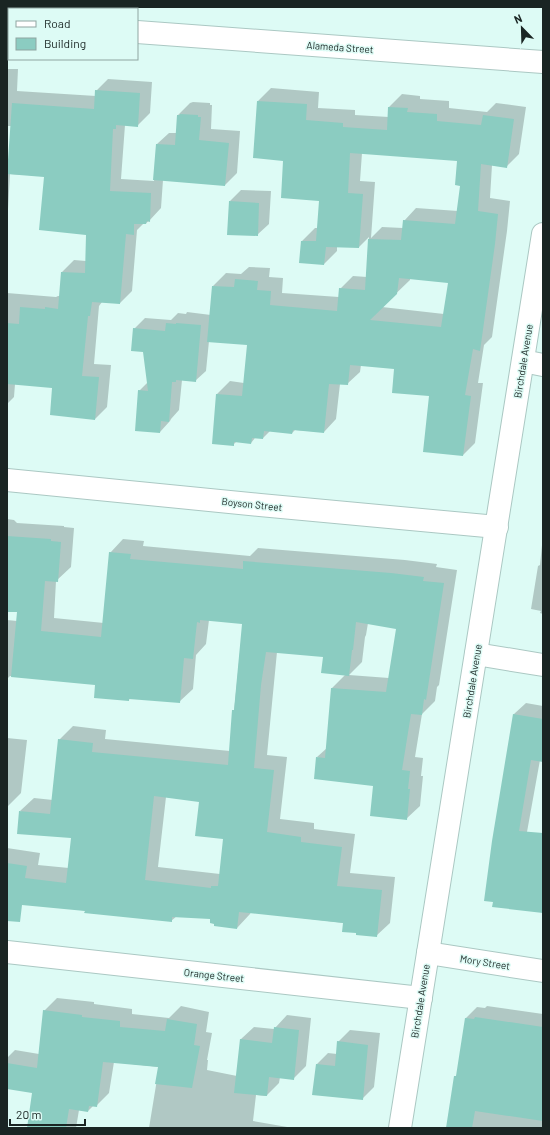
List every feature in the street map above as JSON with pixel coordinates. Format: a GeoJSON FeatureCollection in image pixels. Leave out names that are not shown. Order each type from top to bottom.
{"type":"FeatureCollection","features":[{"type":"Feature","properties":{"kind":"street","name":"Alameda Street"},"geometry":{"type":"LineString","coordinates":[[138,32],[543,62]]}},
{"type":"Feature","properties":{"kind":"street","name":"Birchdale Avenue"},"geometry":{"type":"LineString","coordinates":[[400,1128],[497,527],[533,363],[543,234]]}},
{"type":"Feature","properties":{"kind":"street","name":"Boyson Street"},"geometry":{"type":"LineString","coordinates":[[7,480],[497,527]]}},
{"type":"Feature","properties":{"kind":"street"},"geometry":{"type":"LineString","coordinates":[[476,654],[543,665]]}},
{"type":"Feature","properties":{"kind":"street","name":"Orange Street"},"geometry":{"type":"LineString","coordinates":[[7,952],[421,998]]}},
{"type":"Feature","properties":{"kind":"street","name":"Mory Street"},"geometry":{"type":"LineString","coordinates":[[428,953],[543,971]]}},
{"type":"Feature","properties":{"kind":"building"},"geometry":{"type":"Polygon","coordinates":[[[95,90],[140,93],[138,127],[116,125],[116,129],[113,129],[110,191],[151,193],[150,222],[147,221],[146,224],[134,224],[134,235],[126,234],[120,304],[92,302],[90,316],[88,316],[82,376],[99,377],[95,420],[50,415],[52,388],[7,384],[7,323],[19,324],[20,307],[45,309],[45,307],[58,309],[61,272],[85,273],[86,235],[39,230],[44,177],[7,174],[12,103],[94,109],[95,90]]]}},
{"type":"Feature","properties":{"kind":"building"},"geometry":{"type":"Polygon","coordinates":[[[257,101],[307,104],[306,120],[343,123],[343,127],[387,130],[388,107],[408,108],[407,112],[437,114],[437,121],[481,125],[483,115],[514,119],[507,168],[481,164],[478,211],[498,214],[480,351],[473,349],[465,395],[471,396],[463,456],[423,452],[429,396],[392,393],[394,369],[350,365],[348,385],[329,384],[324,433],[293,430],[292,434],[264,431],[263,439],[252,438],[251,444],[234,442],[234,446],[212,444],[216,394],[242,396],[247,345],[207,342],[212,286],[234,287],[235,279],[258,281],[257,290],[271,291],[270,305],[337,311],[339,288],[365,290],[368,239],[401,240],[403,220],[455,224],[460,186],[455,185],[457,161],[350,153],[348,193],[363,194],[359,248],[326,247],[324,265],[299,263],[301,241],[316,241],[319,201],[281,198],[283,161],[253,158],[257,101]],[[399,278],[397,294],[370,320],[441,327],[448,283],[399,278]]]}},
{"type":"Feature","properties":{"kind":"building"},"geometry":{"type":"Polygon","coordinates":[[[177,115],[198,115],[198,117],[201,117],[199,140],[229,143],[225,186],[153,180],[156,144],[175,145],[177,115]]]}},
{"type":"Feature","properties":{"kind":"building"},"geometry":{"type":"Polygon","coordinates":[[[229,201],[259,203],[258,236],[227,235],[229,201]]]}},
{"type":"Feature","properties":{"kind":"building"},"geometry":{"type":"Polygon","coordinates":[[[166,323],[201,325],[196,382],[176,380],[176,382],[172,382],[169,422],[161,421],[160,433],[135,431],[138,390],[148,391],[143,352],[131,351],[133,328],[165,331],[166,323]]]}},
{"type":"Feature","properties":{"kind":"building"},"geometry":{"type":"Polygon","coordinates":[[[7,536],[51,539],[51,541],[61,542],[58,582],[45,581],[41,631],[101,637],[109,552],[131,554],[130,559],[243,569],[243,561],[391,573],[424,577],[423,581],[444,583],[426,700],[424,699],[422,715],[411,714],[402,770],[410,771],[407,820],[370,816],[373,786],[314,779],[316,757],[325,758],[331,688],[386,692],[396,629],[356,622],[349,676],[321,673],[323,657],[266,652],[261,685],[254,768],[274,770],[267,832],[301,837],[301,842],[342,847],[337,886],[382,890],[377,937],[342,932],[343,923],[239,912],[237,929],[214,926],[214,924],[210,923],[210,919],[172,917],[172,922],[22,905],[20,922],[7,921],[7,863],[27,866],[25,878],[66,883],[71,838],[17,834],[19,811],[50,814],[58,739],[93,743],[92,752],[228,765],[232,710],[234,710],[242,624],[200,620],[200,623],[197,622],[193,659],[184,658],[180,703],[129,699],[129,701],[94,698],[95,685],[11,677],[17,612],[7,612],[7,536]],[[154,796],[145,880],[211,888],[211,886],[218,886],[223,839],[195,836],[199,802],[154,796]]]}},
{"type":"Feature","properties":{"kind":"building"},"geometry":{"type":"Polygon","coordinates":[[[513,714],[543,719],[543,762],[531,760],[519,831],[543,833],[543,913],[492,907],[493,902],[484,901],[492,841],[513,714]]]}},
{"type":"Feature","properties":{"kind":"building"},"geometry":{"type":"Polygon","coordinates":[[[43,1010],[82,1015],[82,1017],[120,1021],[120,1027],[165,1031],[167,1019],[197,1024],[194,1045],[200,1046],[192,1088],[155,1084],[158,1067],[103,1062],[97,1107],[89,1106],[88,1112],[69,1109],[66,1128],[27,1128],[32,1093],[7,1089],[7,1063],[37,1068],[43,1010]]]}},
{"type":"Feature","properties":{"kind":"building"},"geometry":{"type":"Polygon","coordinates":[[[475,1017],[543,1027],[543,1121],[475,1111],[472,1128],[446,1128],[465,1018],[474,1019],[475,1017]]]}},
{"type":"Feature","properties":{"kind":"building"},"geometry":{"type":"Polygon","coordinates":[[[274,1027],[299,1030],[294,1080],[269,1077],[267,1096],[234,1093],[240,1039],[272,1043],[274,1027]]]}},
{"type":"Feature","properties":{"kind":"building"},"geometry":{"type":"Polygon","coordinates":[[[337,1041],[368,1045],[363,1100],[312,1095],[316,1064],[335,1066],[337,1041]]]}}]}
